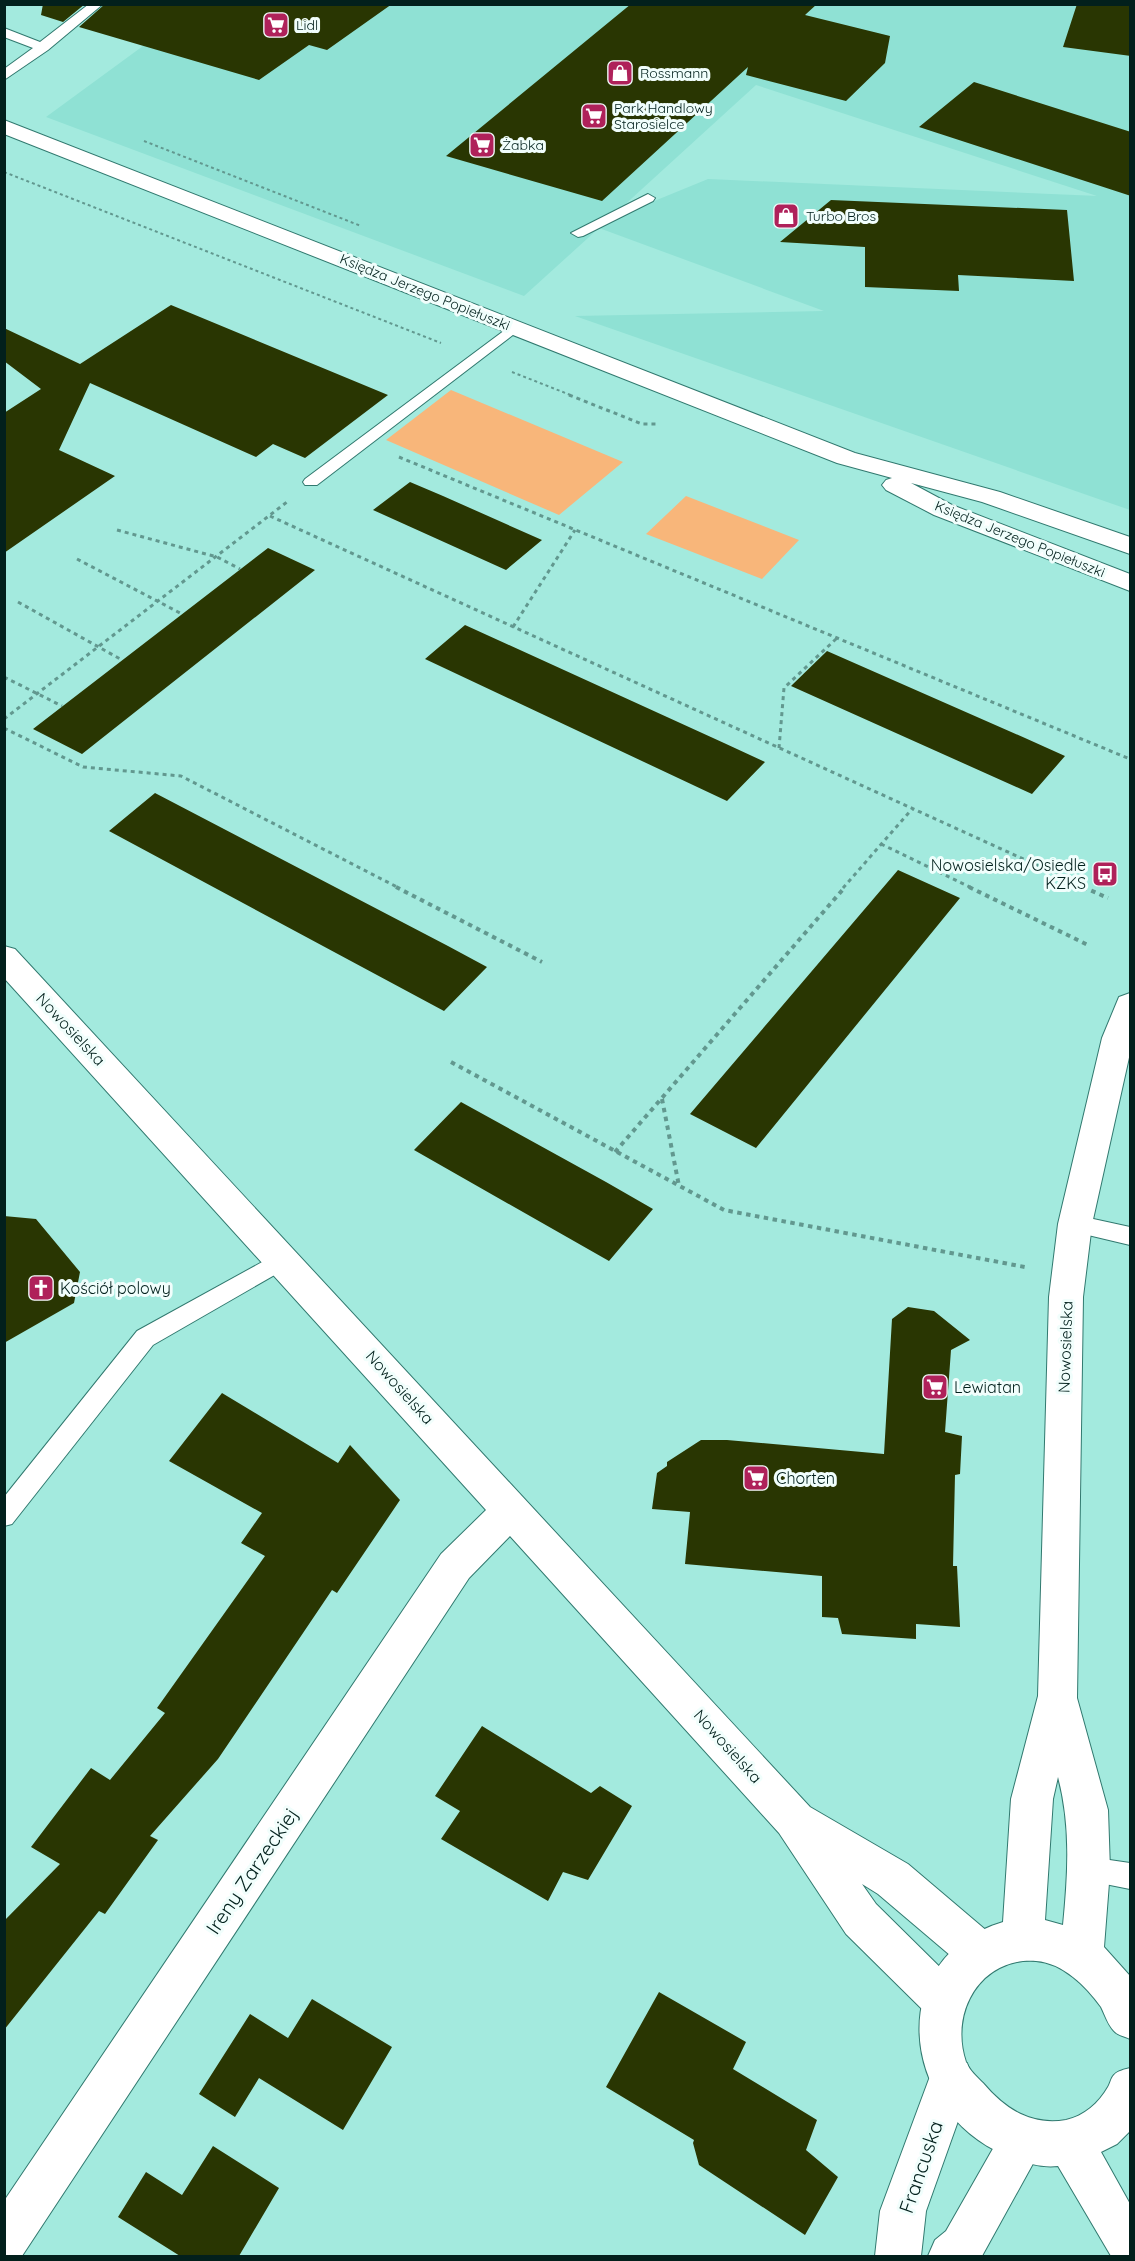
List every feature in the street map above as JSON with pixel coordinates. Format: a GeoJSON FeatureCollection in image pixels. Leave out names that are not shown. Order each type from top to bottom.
{"type":"FeatureCollection","features":[{"type":"Feature","properties":{"kind":"street","name":"Księdza Jerzego Popiełuszki"},"geometry":{"type":"LineString","coordinates":[[4,126],[148,180],[513,328],[846,458],[992,497],[1131,546]]}},
{"type":"Feature","properties":{"kind":"street","name":"Księdza Jerzego Popiełuszki"},"geometry":{"type":"LineString","coordinates":[[846,458],[943,510],[1131,583]]}},
{"type":"Feature","properties":{"kind":"street","name":"Nowosielska"},"geometry":{"type":"LineString","coordinates":[[4,957],[284,1259],[794,1819],[861,1919],[943,2000]]}},
{"type":"Feature","properties":{"kind":"street","name":"Nowosielska"},"geometry":{"type":"LineString","coordinates":[[1023,1940],[1032,1799],[1058,1696],[1066,1297],[1075,1224],[1118,1038],[1131,1005]]}},
{"type":"Feature","properties":{"kind":"street","name":"Ireny Zarzeckiej"},"geometry":{"type":"LineString","coordinates":[[4,2242],[455,1566],[511,1510]]}},
{"type":"Feature","properties":{"kind":"street","name":"Nowosielska"},"geometry":{"type":"LineString","coordinates":[[1058,1696],[1087,1810],[1089,1870],[1082,1957]]}},
{"type":"Feature","properties":{"kind":"street","name":"Nowosielska"},"geometry":{"type":"LineString","coordinates":[[794,1819],[893,1879],[979,1952]]}},
{"type":"Feature","properties":{"kind":"street"},"geometry":{"type":"LineString","coordinates":[[1128,2105],[1101,2130],[1070,2143],[1047,2145],[1023,2140],[981,2117],[951,2079],[939,2040],[943,2000],[957,1973],[979,1952],[1000,1943],[1023,1940],[1053,1944],[1082,1957],[1115,1986],[1131,2018]]}},
{"type":"Feature","properties":{"kind":"street","name":"Francuska"},"geometry":{"type":"LineString","coordinates":[[898,2256],[903,2211],[951,2079]]}},
{"type":"Feature","properties":{"kind":"street"},"geometry":{"type":"LineString","coordinates":[[951,2256],[962,2247],[1023,2140]]}},
{"type":"Feature","properties":{"kind":"street"},"geometry":{"type":"LineString","coordinates":[[1070,2143],[1124,2237],[1131,2243]]}},
{"type":"Feature","properties":{"kind":"lane"},"geometry":{"type":"LineString","coordinates":[[4,76],[97,4]]}},
{"type":"Feature","properties":{"kind":"lane"},"geometry":{"type":"LineString","coordinates":[[4,32],[43,46]]}},
{"type":"Feature","properties":{"kind":"lane"},"geometry":{"type":"LineString","coordinates":[[578,233],[648,198]]}},
{"type":"Feature","properties":{"kind":"lane"},"geometry":{"type":"LineString","coordinates":[[311,482],[513,328]]}},
{"type":"Feature","properties":{"kind":"lane"},"geometry":{"type":"LineString","coordinates":[[1075,1224],[1131,1236]]}},
{"type":"Feature","properties":{"kind":"lane"},"geometry":{"type":"LineString","coordinates":[[4,1516],[145,1338],[284,1259]]}},
{"type":"Feature","properties":{"kind":"lane"},"geometry":{"type":"LineString","coordinates":[[1089,1870],[1131,1876]]}},
{"type":"Feature","properties":{"kind":"path"},"geometry":{"type":"LineString","coordinates":[[363,442],[1131,759]]}},
{"type":"Feature","properties":{"kind":"path"},"geometry":{"type":"LineString","coordinates":[[4,719],[270,516],[1108,898]]}},
{"type":"Feature","properties":{"kind":"path"},"geometry":{"type":"LineString","coordinates":[[117,530],[217,557],[240,569]]}},
{"type":"Feature","properties":{"kind":"path"},"geometry":{"type":"LineString","coordinates":[[513,627],[575,530]]}},
{"type":"Feature","properties":{"kind":"path"},"geometry":{"type":"LineString","coordinates":[[77,559],[182,614]]}},
{"type":"Feature","properties":{"kind":"path"},"geometry":{"type":"LineString","coordinates":[[18,602],[122,660]]}},
{"type":"Feature","properties":{"kind":"path"},"geometry":{"type":"LineString","coordinates":[[780,748],[784,688],[837,638]]}},
{"type":"Feature","properties":{"kind":"path"},"geometry":{"type":"LineString","coordinates":[[4,677],[63,706]]}},
{"type":"Feature","properties":{"kind":"path"},"geometry":{"type":"LineString","coordinates":[[4,728],[83,767],[181,776],[542,962]]}},
{"type":"Feature","properties":{"kind":"path"},"geometry":{"type":"LineString","coordinates":[[615,1152],[912,809]]}},
{"type":"Feature","properties":{"kind":"path"},"geometry":{"type":"LineString","coordinates":[[882,844],[1088,945]]}},
{"type":"Feature","properties":{"kind":"path"},"geometry":{"type":"LineString","coordinates":[[451,1062],[724,1210],[1025,1267]]}},
{"type":"Feature","properties":{"kind":"path"},"geometry":{"type":"LineString","coordinates":[[662,1098],[679,1186]]}},
{"type":"Feature","properties":{"kind":"shaded area"},"geometry":{"type":"Polygon","coordinates":[[[199,5],[1130,5],[1130,510],[575,316],[824,311],[599,228],[524,296],[46,117],[199,5]],[[756,85],[608,220],[708,179],[1097,196],[756,85]]]}},
{"type":"Feature","properties":{"kind":"shaded area"},"geometry":{"type":"Polygon","coordinates":[[[451,390],[623,462],[559,515],[386,440],[451,390]]]}},
{"type":"Feature","properties":{"kind":"shaded area"},"geometry":{"type":"Polygon","coordinates":[[[686,496],[799,540],[762,579],[646,534],[686,496]]]}},
{"type":"Feature","properties":{"kind":"building"},"geometry":{"type":"Polygon","coordinates":[[[43,4],[85,4],[63,22],[41,15],[43,4]]]}},
{"type":"Feature","properties":{"kind":"building","name":"Lidl"},"geometry":{"type":"Polygon","coordinates":[[[105,4],[392,4],[327,50],[309,45],[259,80],[79,27],[105,4]]]}},
{"type":"Feature","properties":{"kind":"building"},"geometry":{"type":"Polygon","coordinates":[[[631,4],[817,4],[805,15],[890,36],[885,63],[846,101],[746,75],[748,67],[602,201],[446,156],[631,4]]]}},
{"type":"Feature","properties":{"kind":"building"},"geometry":{"type":"Polygon","coordinates":[[[1077,4],[1131,4],[1131,56],[1063,47],[1077,4]]]}},
{"type":"Feature","properties":{"kind":"building"},"geometry":{"type":"Polygon","coordinates":[[[974,82],[1131,132],[1131,196],[919,127],[974,82]]]}},
{"type":"Feature","properties":{"kind":"building"},"geometry":{"type":"Polygon","coordinates":[[[831,200],[1067,210],[1074,281],[958,275],[959,291],[865,287],[865,247],[780,242],[831,200]]]}},
{"type":"Feature","properties":{"kind":"building"},"geometry":{"type":"Polygon","coordinates":[[[171,305],[388,395],[305,458],[273,444],[256,457],[90,383],[59,450],[115,476],[4,553],[4,413],[41,389],[4,361],[4,328],[80,364],[171,305]]]}},
{"type":"Feature","properties":{"kind":"building"},"geometry":{"type":"Polygon","coordinates":[[[410,482],[542,540],[506,570],[373,510],[410,482]]]}},
{"type":"Feature","properties":{"kind":"building"},"geometry":{"type":"Polygon","coordinates":[[[268,548],[315,570],[82,754],[33,729],[268,548]]]}},
{"type":"Feature","properties":{"kind":"building"},"geometry":{"type":"Polygon","coordinates":[[[465,625],[765,762],[727,801],[425,659],[465,625]]]}},
{"type":"Feature","properties":{"kind":"building"},"geometry":{"type":"Polygon","coordinates":[[[827,651],[1065,756],[1032,794],[791,686],[827,651]]]}},
{"type":"Feature","properties":{"kind":"building"},"geometry":{"type":"Polygon","coordinates":[[[155,793],[487,967],[444,1011],[109,831],[155,793]]]}},
{"type":"Feature","properties":{"kind":"building"},"geometry":{"type":"Polygon","coordinates":[[[898,870],[960,898],[756,1148],[690,1114],[898,870]]]}},
{"type":"Feature","properties":{"kind":"building"},"geometry":{"type":"Polygon","coordinates":[[[461,1102],[653,1209],[609,1261],[414,1150],[461,1102]]]}},
{"type":"Feature","properties":{"kind":"building","name":"Kościół polowy"},"geometry":{"type":"Polygon","coordinates":[[[4,1216],[36,1219],[80,1272],[74,1303],[4,1343],[4,1216]]]}},
{"type":"Feature","properties":{"kind":"building"},"geometry":{"type":"Polygon","coordinates":[[[908,1307],[934,1311],[970,1340],[951,1350],[945,1432],[962,1436],[960,1474],[955,1475],[953,1566],[957,1566],[960,1627],[916,1624],[916,1639],[842,1634],[838,1618],[822,1617],[822,1576],[685,1564],[690,1512],[652,1509],[657,1473],[667,1466],[667,1462],[701,1440],[727,1440],[884,1454],[892,1319],[908,1307]]]}},
{"type":"Feature","properties":{"kind":"building"},"geometry":{"type":"Polygon","coordinates":[[[222,1393],[338,1463],[350,1445],[400,1500],[337,1593],[332,1590],[218,1759],[150,1836],[158,1840],[105,1914],[99,1911],[4,2030],[4,1921],[60,1864],[31,1847],[91,1768],[110,1780],[165,1713],[157,1708],[265,1556],[241,1543],[262,1513],[169,1461],[222,1393]]]}},
{"type":"Feature","properties":{"kind":"building"},"geometry":{"type":"Polygon","coordinates":[[[482,1726],[591,1793],[600,1786],[632,1806],[588,1880],[563,1872],[548,1901],[441,1839],[460,1811],[435,1796],[482,1726]]]}},
{"type":"Feature","properties":{"kind":"building"},"geometry":{"type":"Polygon","coordinates":[[[659,1992],[746,2042],[733,2069],[817,2120],[806,2150],[838,2177],[805,2235],[699,2165],[694,2140],[606,2087],[659,1992]]]}},
{"type":"Feature","properties":{"kind":"building"},"geometry":{"type":"Polygon","coordinates":[[[312,1999],[392,2047],[343,2130],[259,2078],[235,2117],[199,2094],[250,2014],[288,2038],[312,1999]]]}},
{"type":"Feature","properties":{"kind":"building"},"geometry":{"type":"Polygon","coordinates":[[[213,2146],[279,2188],[239,2256],[180,2256],[118,2217],[146,2172],[182,2195],[213,2146]]]}},
{"type":"Feature","properties":{"kind":"place","name":"Lidl"},"geometry":{"type":"Point","coordinates":[276,25]}},
{"type":"Feature","properties":{"kind":"place","name":"Rossmann"},"geometry":{"type":"Point","coordinates":[620,73]}},
{"type":"Feature","properties":{"kind":"place","name":"Park Handlowy Starosielce"},"geometry":{"type":"Point","coordinates":[594,116]}},
{"type":"Feature","properties":{"kind":"place","name":"Żabka"},"geometry":{"type":"Point","coordinates":[482,145]}},
{"type":"Feature","properties":{"kind":"place","name":"Turbo Bros"},"geometry":{"type":"Point","coordinates":[786,216]}},
{"type":"Feature","properties":{"kind":"place","name":"Nowosielska/Osiedle KZKS"},"geometry":{"type":"Point","coordinates":[1105,874]}},
{"type":"Feature","properties":{"kind":"place","name":"Kościół polowy"},"geometry":{"type":"Point","coordinates":[41,1288]}},
{"type":"Feature","properties":{"kind":"place","name":"Lewiatan"},"geometry":{"type":"Point","coordinates":[935,1387]}},
{"type":"Feature","properties":{"kind":"place","name":"Chorten"},"geometry":{"type":"Point","coordinates":[756,1478]}}]}
